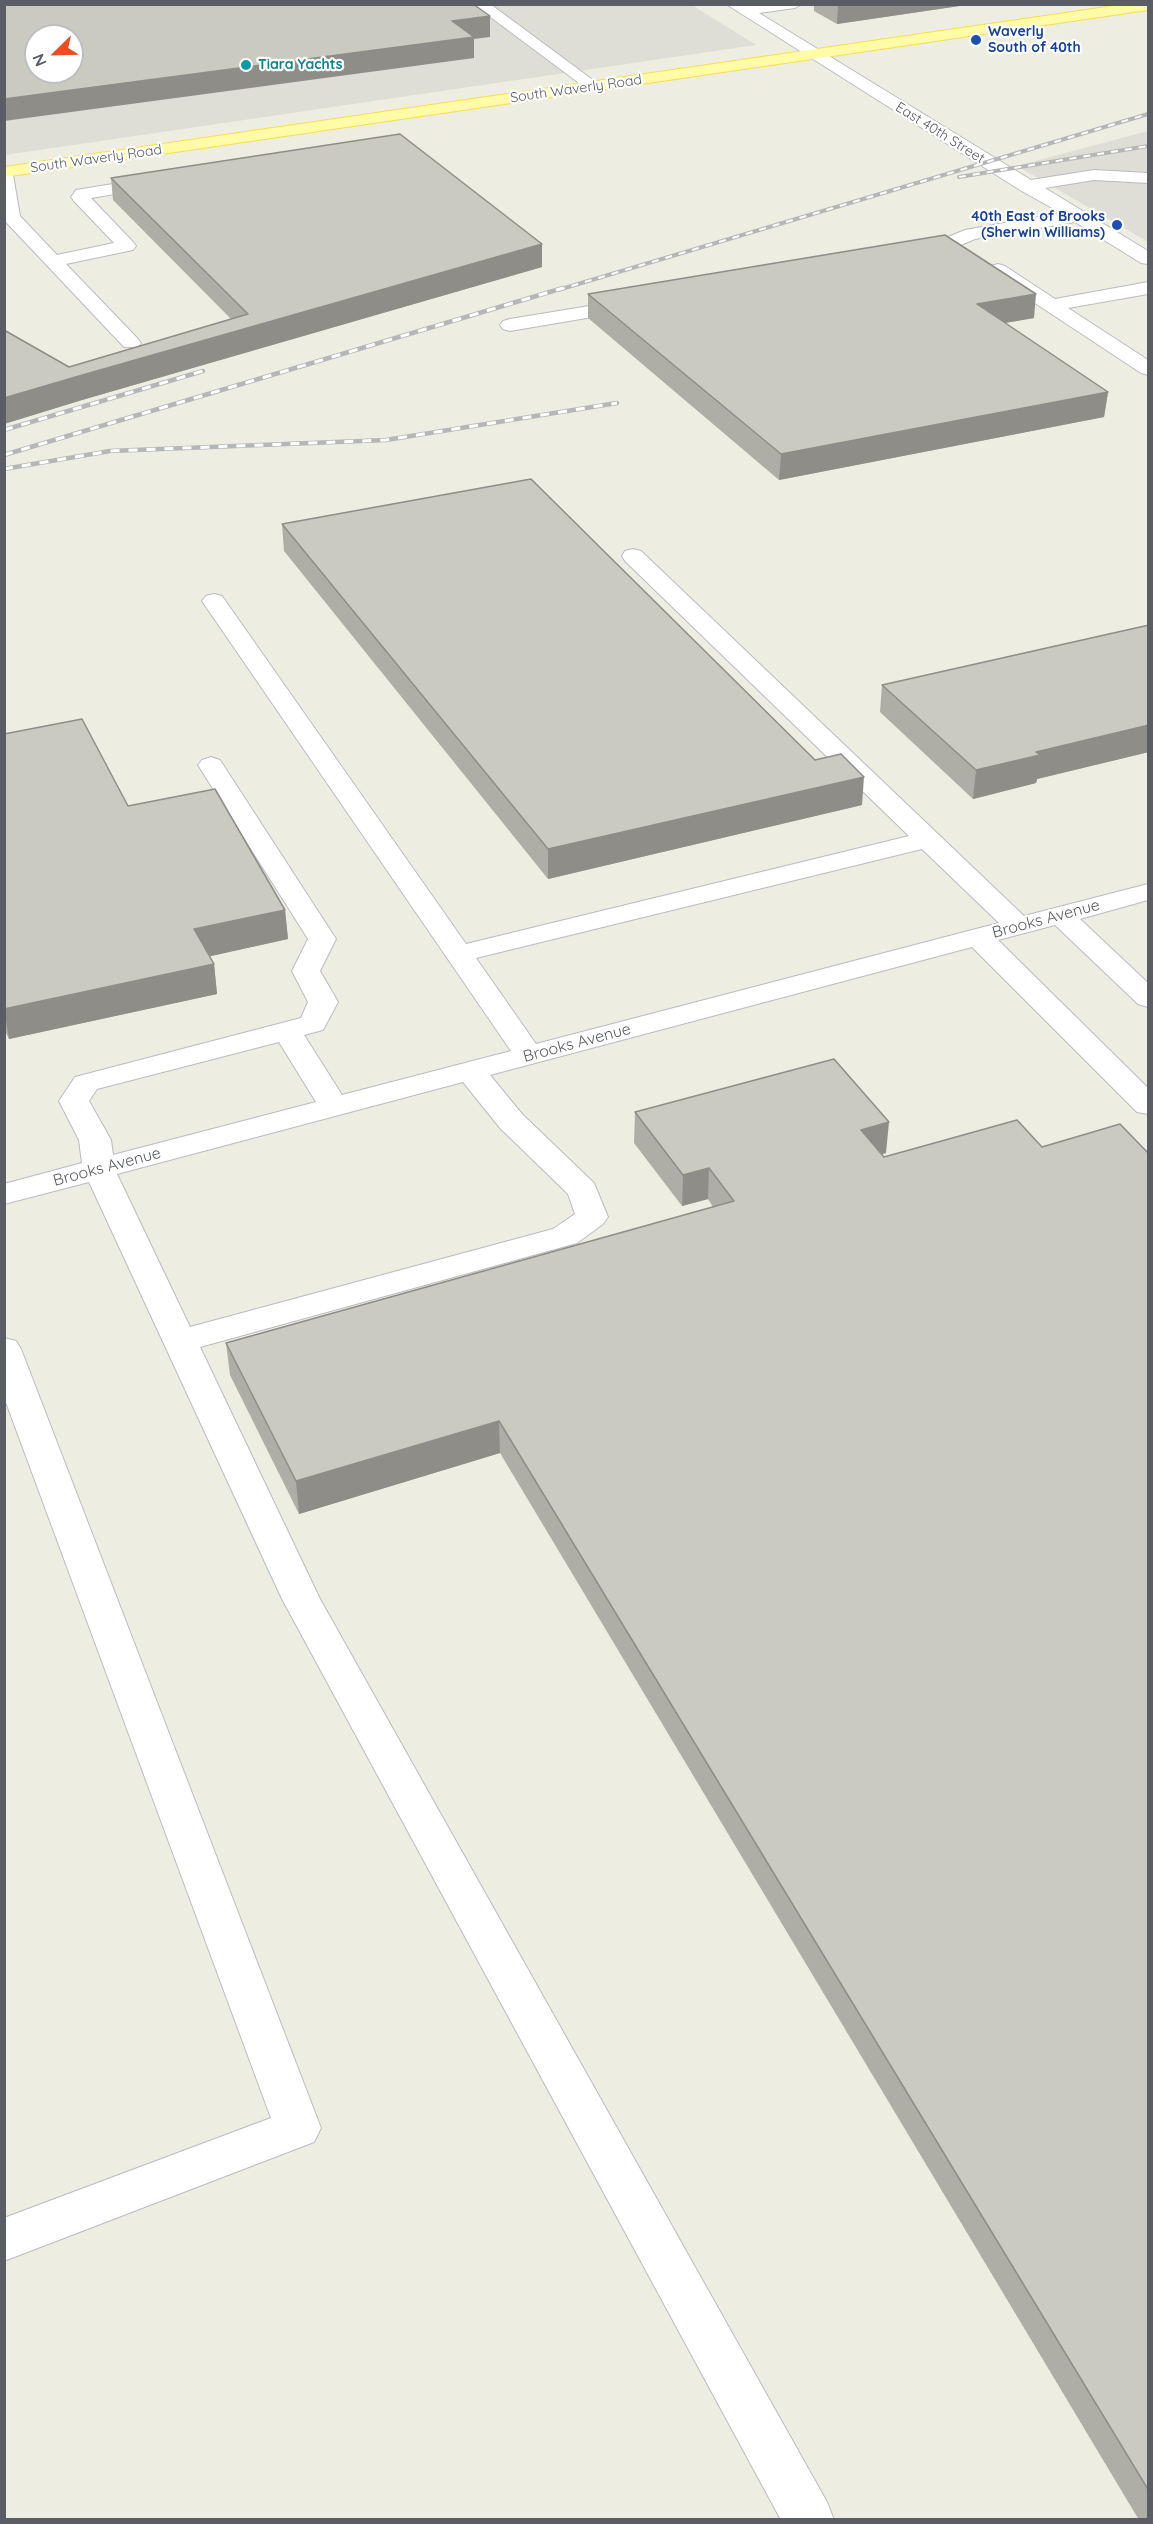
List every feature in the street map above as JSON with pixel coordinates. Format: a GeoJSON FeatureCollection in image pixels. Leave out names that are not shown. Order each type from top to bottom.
{"type":"FeatureCollection","features":[{"type":"Feature","properties":{"kind":"main road","name":"South Waverly Road"},"geometry":{"type":"LineString","coordinates":[[4,174],[1148,6]]}},
{"type":"Feature","properties":{"kind":"street"},"geometry":{"type":"LineString","coordinates":[[480,4],[594,86]]}},
{"type":"Feature","properties":{"kind":"street"},"geometry":{"type":"LineString","coordinates":[[739,8],[795,4]]}},
{"type":"Feature","properties":{"kind":"street"},"geometry":{"type":"LineString","coordinates":[[1143,4],[1148,6]]}},
{"type":"Feature","properties":{"kind":"street","name":"East 40th Street"},"geometry":{"type":"LineString","coordinates":[[739,8],[1026,186],[1149,259]]}},
{"type":"Feature","properties":{"kind":"street"},"geometry":{"type":"LineString","coordinates":[[4,174],[11,217],[131,343]]}},
{"type":"Feature","properties":{"kind":"street"},"geometry":{"type":"LineString","coordinates":[[1026,186],[1094,175],[1149,178]]}},
{"type":"Feature","properties":{"kind":"street"},"geometry":{"type":"LineString","coordinates":[[53,261],[127,246],[80,197],[82,194],[176,179]]}},
{"type":"Feature","properties":{"kind":"street"},"geometry":{"type":"LineString","coordinates":[[895,261],[919,257],[971,234],[1076,216]]}},
{"type":"Feature","properties":{"kind":"street"},"geometry":{"type":"LineString","coordinates":[[954,242],[1149,369]]}},
{"type":"Feature","properties":{"kind":"street"},"geometry":{"type":"LineString","coordinates":[[1052,305],[1149,288]]}},
{"type":"Feature","properties":{"kind":"street"},"geometry":{"type":"LineString","coordinates":[[510,325],[650,302]]}},
{"type":"Feature","properties":{"kind":"street"},"geometry":{"type":"LineString","coordinates":[[633,556],[1018,926]]}},
{"type":"Feature","properties":{"kind":"street"},"geometry":{"type":"LineString","coordinates":[[214,601],[529,1055]]}},
{"type":"Feature","properties":{"kind":"street"},"geometry":{"type":"LineString","coordinates":[[211,765],[322,939],[306,971],[323,1002],[313,1024],[86,1083],[74,1101],[95,1140],[99,1169],[301,1599],[809,2520]]}},
{"type":"Feature","properties":{"kind":"street"},"geometry":{"type":"LineString","coordinates":[[459,954],[928,839]]}},
{"type":"Feature","properties":{"kind":"street","name":"Brooks Avenue"},"geometry":{"type":"LineString","coordinates":[[4,1194],[1149,892]]}},
{"type":"Feature","properties":{"kind":"street"},"geometry":{"type":"LineString","coordinates":[[1060,915],[1149,998]]}},
{"type":"Feature","properties":{"kind":"street"},"geometry":{"type":"LineString","coordinates":[[978,937],[1149,1105]]}},
{"type":"Feature","properties":{"kind":"street"},"geometry":{"type":"LineString","coordinates":[[1121,972],[1149,964]]}},
{"type":"Feature","properties":{"kind":"street"},"geometry":{"type":"LineString","coordinates":[[287,1031],[334,1107]]}},
{"type":"Feature","properties":{"kind":"street"},"geometry":{"type":"LineString","coordinates":[[180,1341],[565,1236],[592,1217],[583,1190],[511,1121],[470,1071]]}},
{"type":"Feature","properties":{"kind":"street"},"geometry":{"type":"LineString","coordinates":[[4,1349],[298,2128],[4,2240]]}},
{"type":"Feature","properties":{"kind":"shaded area"},"geometry":{"type":"Polygon","coordinates":[[[4,5],[692,5],[756,45],[5,155],[4,5]]]}},
{"type":"Feature","properties":{"kind":"shaded area"},"geometry":{"type":"Polygon","coordinates":[[[1148,131],[1148,242],[1017,166],[1148,131]]]}},
{"type":"Feature","properties":{"kind":"building","name":"Tiara Yachts"},"geometry":{"type":"Polygon","coordinates":[[[4,4],[473,4],[490,16],[452,21],[474,37],[4,99],[4,4]]]}},
{"type":"Feature","properties":{"kind":"building"},"geometry":{"type":"Polygon","coordinates":[[[400,134],[542,244],[4,398],[4,330],[69,367],[248,314],[111,178],[400,134]]]}},
{"type":"Feature","properties":{"kind":"building"},"geometry":{"type":"Polygon","coordinates":[[[945,235],[1036,294],[977,304],[1108,392],[781,454],[588,294],[945,235]]]}},
{"type":"Feature","properties":{"kind":"building"},"geometry":{"type":"Polygon","coordinates":[[[531,479],[815,760],[841,754],[864,777],[548,849],[282,524],[531,479]]]}},
{"type":"Feature","properties":{"kind":"building"},"geometry":{"type":"Polygon","coordinates":[[[1149,625],[1149,725],[1036,752],[1040,755],[976,770],[882,685],[1149,625]]]}},
{"type":"Feature","properties":{"kind":"building"},"geometry":{"type":"Polygon","coordinates":[[[82,719],[128,806],[215,789],[285,910],[194,929],[214,964],[4,1009],[4,734],[82,719]]]}},
{"type":"Feature","properties":{"kind":"building"},"geometry":{"type":"Polygon","coordinates":[[[834,1059],[889,1122],[861,1130],[884,1157],[1017,1120],[1042,1147],[1120,1124],[1149,1154],[1149,2491],[499,1421],[296,1481],[226,1343],[734,1201],[709,1168],[683,1175],[635,1112],[834,1059]]]}},
{"type":"Feature","properties":{"kind":"railway"},"geometry":{"type":"LineString","coordinates":[[558,290],[1148,114]]}},
{"type":"Feature","properties":{"kind":"railway"},"geometry":{"type":"LineString","coordinates":[[959,177],[1148,146]]}},
{"type":"Feature","properties":{"kind":"railway"},"geometry":{"type":"LineString","coordinates":[[4,455],[563,288]]}},
{"type":"Feature","properties":{"kind":"railway"},"geometry":{"type":"LineString","coordinates":[[4,430],[203,371]]}},
{"type":"Feature","properties":{"kind":"railway"},"geometry":{"type":"LineString","coordinates":[[4,469],[110,451],[386,440],[617,403]]}},
{"type":"Feature","properties":{"kind":"place","name":"Waverly South of 40th"},"geometry":{"type":"Point","coordinates":[976,40]}},
{"type":"Feature","properties":{"kind":"place","name":"Tiara Yachts"},"geometry":{"type":"Point","coordinates":[246,65]}},
{"type":"Feature","properties":{"kind":"place","name":"40th East of Brooks (Sherwin Williams)"},"geometry":{"type":"Point","coordinates":[1117,225]}}]}
